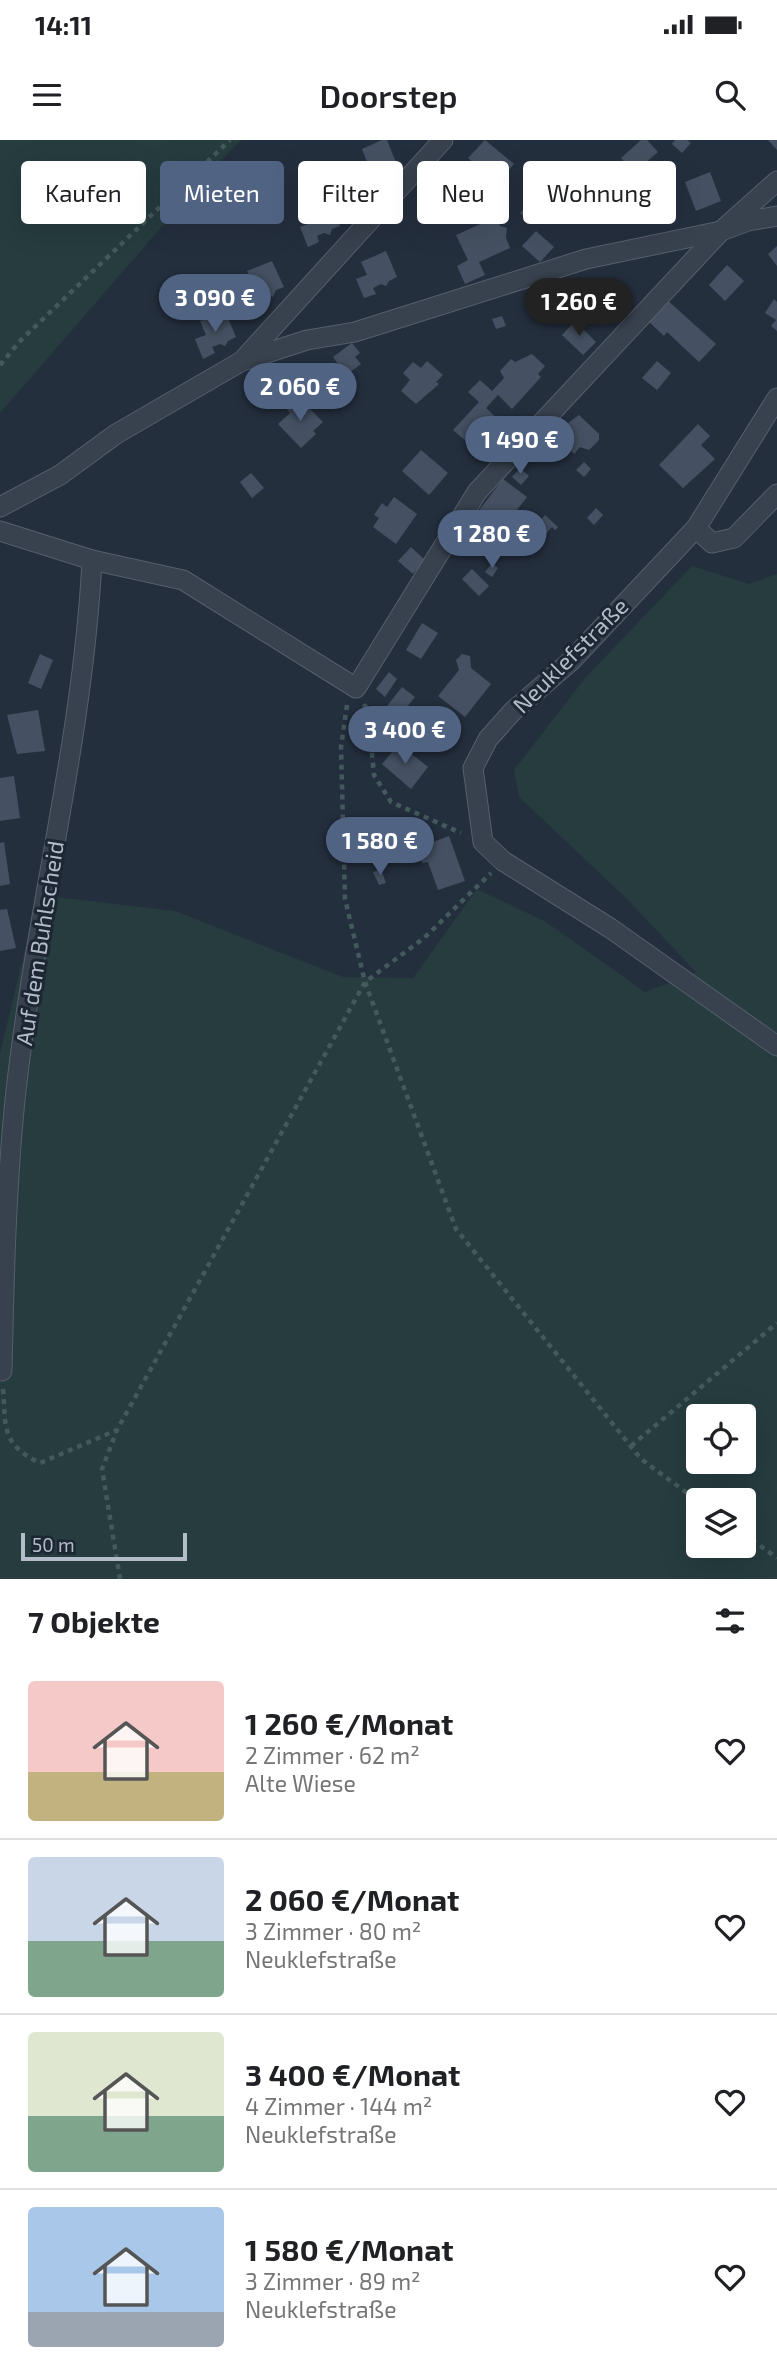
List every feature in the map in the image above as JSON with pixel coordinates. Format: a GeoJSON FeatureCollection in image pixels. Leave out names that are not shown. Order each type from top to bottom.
{"type":"FeatureCollection","features":[{"type":"Feature","properties":{"kind":"street"},"geometry":{"type":"LineString","coordinates":[[242,361],[443,140]]}},
{"type":"Feature","properties":{"kind":"street"},"geometry":{"type":"LineString","coordinates":[[0,531],[92,560],[183,580],[356,688],[477,492],[721,231],[777,181]]}},
{"type":"Feature","properties":{"kind":"street"},"geometry":{"type":"LineString","coordinates":[[0,508],[60,475],[116,433],[242,361],[307,340],[355,332],[586,259],[721,231],[748,221],[777,216]]}},
{"type":"Feature","properties":{"kind":"street","name":"Neuklefstraße"},"geometry":{"type":"LineString","coordinates":[[483,842],[472,768],[488,739],[513,711],[570,661],[696,528],[777,398]]}},
{"type":"Feature","properties":{"kind":"street"},"geometry":{"type":"LineString","coordinates":[[696,528],[712,543],[734,538],[777,494]]}},
{"type":"Feature","properties":{"kind":"street","name":"Auf dem Buhlscheid"},"geometry":{"type":"LineString","coordinates":[[2,1371],[6,1215],[15,1099],[48,876],[73,732],[89,608],[92,560]]}},
{"type":"Feature","properties":{"kind":"street"},"geometry":{"type":"LineString","coordinates":[[483,842],[503,861],[610,928],[777,1046]]}},
{"type":"Feature","properties":{"kind":"path"},"geometry":{"type":"LineString","coordinates":[[0,365],[20,341],[230,140]]}},
{"type":"Feature","properties":{"kind":"path"},"geometry":{"type":"LineString","coordinates":[[356,688],[368,711],[374,775],[391,802],[483,842]]}},
{"type":"Feature","properties":{"kind":"path"},"geometry":{"type":"LineString","coordinates":[[356,688],[347,706],[341,747],[345,899],[365,982],[456,1229],[641,1459],[686,1492]]}},
{"type":"Feature","properties":{"kind":"path"},"geometry":{"type":"LineString","coordinates":[[120,1579],[102,1469],[117,1430],[365,982],[424,938],[503,861]]}},
{"type":"Feature","properties":{"kind":"path"},"geometry":{"type":"LineString","coordinates":[[630,1446],[777,1323]]}},
{"type":"Feature","properties":{"kind":"path"},"geometry":{"type":"LineString","coordinates":[[2,1371],[7,1437],[19,1453],[40,1463],[117,1430]]}},
{"type":"Feature","properties":{"kind":"path"},"geometry":{"type":"LineString","coordinates":[[756,1543],[777,1558]]}},
{"type":"Feature","properties":{"kind":"green space"},"geometry":{"type":"Polygon","coordinates":[[[0,140],[241,140],[220,161],[160,161],[160,224],[164,224],[0,413],[0,140]]]}},
{"type":"Feature","properties":{"kind":"green space"},"geometry":{"type":"Polygon","coordinates":[[[692,566],[749,584],[777,574],[777,1579],[0,1579],[0,1053],[38,895],[175,911],[343,977],[413,978],[477,889],[546,922],[645,992],[696,972],[627,899],[519,797],[514,770],[586,677],[692,566]]]}},
{"type":"Feature","properties":{"kind":"building"},"geometry":{"type":"Polygon","coordinates":[[[387,140],[395,161],[367,161],[362,149],[387,140]]]}},
{"type":"Feature","properties":{"kind":"building"},"geometry":{"type":"Polygon","coordinates":[[[485,140],[514,164],[509,170],[509,161],[471,161],[468,158],[485,140]]]}},
{"type":"Feature","properties":{"kind":"building"},"geometry":{"type":"Polygon","coordinates":[[[641,140],[647,140],[658,152],[648,161],[624,161],[621,158],[641,140]]]}},
{"type":"Feature","properties":{"kind":"building"},"geometry":{"type":"Polygon","coordinates":[[[675,140],[687,140],[691,143],[682,153],[672,144],[675,140]]]}},
{"type":"Feature","properties":{"kind":"building"},"geometry":{"type":"Polygon","coordinates":[[[768,140],[777,140],[777,150],[768,140]]]}},
{"type":"Feature","properties":{"kind":"building"},"geometry":{"type":"Polygon","coordinates":[[[710,172],[721,201],[696,211],[685,182],[710,172]]]}},
{"type":"Feature","properties":{"kind":"building"},"geometry":{"type":"Polygon","coordinates":[[[308,224],[340,226],[332,229],[330,235],[324,233],[317,236],[319,242],[308,247],[300,227],[308,224]]]}},
{"type":"Feature","properties":{"kind":"building"},"geometry":{"type":"Polygon","coordinates":[[[480,224],[499,224],[507,228],[506,238],[510,248],[479,262],[485,275],[465,284],[457,266],[468,260],[456,235],[480,224]]]}},
{"type":"Feature","properties":{"kind":"building"},"geometry":{"type":"Polygon","coordinates":[[[536,231],[554,247],[540,262],[522,246],[536,231]]]}},
{"type":"Feature","properties":{"kind":"building"},"geometry":{"type":"Polygon","coordinates":[[[777,246],[777,266],[768,254],[777,246]]]}},
{"type":"Feature","properties":{"kind":"building"},"geometry":{"type":"Polygon","coordinates":[[[386,251],[397,277],[386,286],[381,284],[373,288],[376,294],[364,298],[356,279],[367,275],[361,262],[386,251]]]}},
{"type":"Feature","properties":{"kind":"building"},"geometry":{"type":"Polygon","coordinates":[[[272,261],[284,287],[276,290],[273,297],[267,294],[260,297],[262,303],[251,308],[243,289],[253,284],[247,271],[272,261]]]}},
{"type":"Feature","properties":{"kind":"building"},"geometry":{"type":"Polygon","coordinates":[[[727,265],[744,281],[725,301],[709,285],[727,265]]]}},
{"type":"Feature","properties":{"kind":"building"},"geometry":{"type":"Polygon","coordinates":[[[666,299],[716,344],[699,362],[667,332],[664,336],[647,320],[666,299]]]}},
{"type":"Feature","properties":{"kind":"building"},"geometry":{"type":"Polygon","coordinates":[[[774,299],[777,302],[777,331],[771,326],[776,320],[765,313],[774,299]]]}},
{"type":"Feature","properties":{"kind":"building"},"geometry":{"type":"Polygon","coordinates":[[[225,311],[236,337],[225,346],[220,344],[212,347],[215,353],[203,359],[195,339],[206,335],[200,321],[225,311]]]}},
{"type":"Feature","properties":{"kind":"building"},"geometry":{"type":"Polygon","coordinates":[[[502,316],[506,326],[496,329],[492,319],[502,316]]]}},
{"type":"Feature","properties":{"kind":"building"},"geometry":{"type":"Polygon","coordinates":[[[575,321],[596,342],[583,355],[562,335],[575,321]]]}},
{"type":"Feature","properties":{"kind":"building"},"geometry":{"type":"Polygon","coordinates":[[[352,343],[360,353],[355,357],[361,364],[341,379],[335,370],[340,367],[333,357],[352,343]]]}},
{"type":"Feature","properties":{"kind":"building"},"geometry":{"type":"Polygon","coordinates":[[[532,354],[545,366],[538,374],[541,377],[512,409],[498,395],[486,408],[502,423],[477,451],[453,430],[479,402],[468,392],[480,380],[492,391],[504,378],[500,371],[511,359],[515,362],[532,354]]]}},
{"type":"Feature","properties":{"kind":"building"},"geometry":{"type":"Polygon","coordinates":[[[427,361],[443,375],[436,382],[439,384],[416,404],[401,391],[410,380],[403,373],[413,362],[421,368],[427,361]]]}},
{"type":"Feature","properties":{"kind":"building"},"geometry":{"type":"Polygon","coordinates":[[[657,361],[671,373],[657,390],[642,378],[657,361]]]}},
{"type":"Feature","properties":{"kind":"building"},"geometry":{"type":"Polygon","coordinates":[[[298,397],[323,422],[313,431],[316,434],[301,448],[278,424],[290,413],[286,408],[298,397]]]}},
{"type":"Feature","properties":{"kind":"building"},"geometry":{"type":"Polygon","coordinates":[[[579,415],[599,434],[599,440],[589,450],[580,447],[574,454],[557,437],[564,430],[561,428],[579,415]]]}},
{"type":"Feature","properties":{"kind":"building"},"geometry":{"type":"Polygon","coordinates":[[[698,424],[710,436],[701,445],[715,459],[683,488],[659,465],[698,424]]]}},
{"type":"Feature","properties":{"kind":"building"},"geometry":{"type":"Polygon","coordinates":[[[421,450],[448,473],[429,495],[402,471],[421,450]]]}},
{"type":"Feature","properties":{"kind":"building"},"geometry":{"type":"Polygon","coordinates":[[[584,462],[591,469],[584,477],[576,470],[584,462]]]}},
{"type":"Feature","properties":{"kind":"building"},"geometry":{"type":"Polygon","coordinates":[[[520,468],[529,476],[521,485],[512,477],[520,468]]]}},
{"type":"Feature","properties":{"kind":"building"},"geometry":{"type":"Polygon","coordinates":[[[251,473],[264,488],[252,498],[240,482],[251,473]]]}},
{"type":"Feature","properties":{"kind":"building"},"geometry":{"type":"Polygon","coordinates":[[[503,479],[527,497],[489,546],[473,536],[485,520],[477,513],[503,479]]]}},
{"type":"Feature","properties":{"kind":"building"},"geometry":{"type":"Polygon","coordinates":[[[394,497],[417,514],[396,544],[373,527],[379,518],[374,515],[382,503],[387,507],[394,497]]]}},
{"type":"Feature","properties":{"kind":"building"},"geometry":{"type":"Polygon","coordinates":[[[596,508],[603,515],[594,525],[587,518],[596,508]]]}},
{"type":"Feature","properties":{"kind":"building"},"geometry":{"type":"Polygon","coordinates":[[[545,515],[558,527],[555,530],[552,527],[542,538],[533,529],[545,515]]]}},
{"type":"Feature","properties":{"kind":"building"},"geometry":{"type":"Polygon","coordinates":[[[411,547],[425,560],[413,574],[398,561],[411,547]]]}},
{"type":"Feature","properties":{"kind":"building"},"geometry":{"type":"Polygon","coordinates":[[[492,563],[498,568],[492,577],[485,572],[492,563]]]}},
{"type":"Feature","properties":{"kind":"building"},"geometry":{"type":"Polygon","coordinates":[[[472,569],[489,586],[479,596],[462,579],[472,569]]]}},
{"type":"Feature","properties":{"kind":"building"},"geometry":{"type":"Polygon","coordinates":[[[422,623],[438,633],[421,659],[406,650],[422,623]]]}},
{"type":"Feature","properties":{"kind":"building"},"geometry":{"type":"Polygon","coordinates":[[[40,654],[53,660],[41,689],[28,683],[40,654]]]}},
{"type":"Feature","properties":{"kind":"building"},"geometry":{"type":"Polygon","coordinates":[[[462,654],[470,656],[471,668],[491,684],[465,717],[438,696],[459,670],[456,660],[462,654]]]}},
{"type":"Feature","properties":{"kind":"building"},"geometry":{"type":"Polygon","coordinates":[[[389,672],[397,679],[385,697],[376,689],[389,672]]]}},
{"type":"Feature","properties":{"kind":"building"},"geometry":{"type":"Polygon","coordinates":[[[402,687],[415,697],[400,716],[387,706],[402,687]]]}},
{"type":"Feature","properties":{"kind":"building"},"geometry":{"type":"Polygon","coordinates":[[[38,710],[45,751],[17,754],[7,715],[38,710]]]}},
{"type":"Feature","properties":{"kind":"building"},"geometry":{"type":"Polygon","coordinates":[[[399,744],[428,767],[411,789],[382,764],[399,744]]]}},
{"type":"Feature","properties":{"kind":"building"},"geometry":{"type":"Polygon","coordinates":[[[14,776],[20,818],[0,821],[0,778],[14,776]]]}},
{"type":"Feature","properties":{"kind":"building"},"geometry":{"type":"Polygon","coordinates":[[[449,836],[465,881],[438,890],[428,862],[422,863],[417,848],[449,836]]]}},
{"type":"Feature","properties":{"kind":"building"},"geometry":{"type":"Polygon","coordinates":[[[4,842],[10,884],[0,886],[0,843],[4,842]]]}},
{"type":"Feature","properties":{"kind":"building"},"geometry":{"type":"Polygon","coordinates":[[[381,869],[386,883],[379,885],[373,872],[381,869]]]}},
{"type":"Feature","properties":{"kind":"building"},"geometry":{"type":"Polygon","coordinates":[[[7,909],[16,948],[0,951],[0,910],[7,909]]]}}]}
